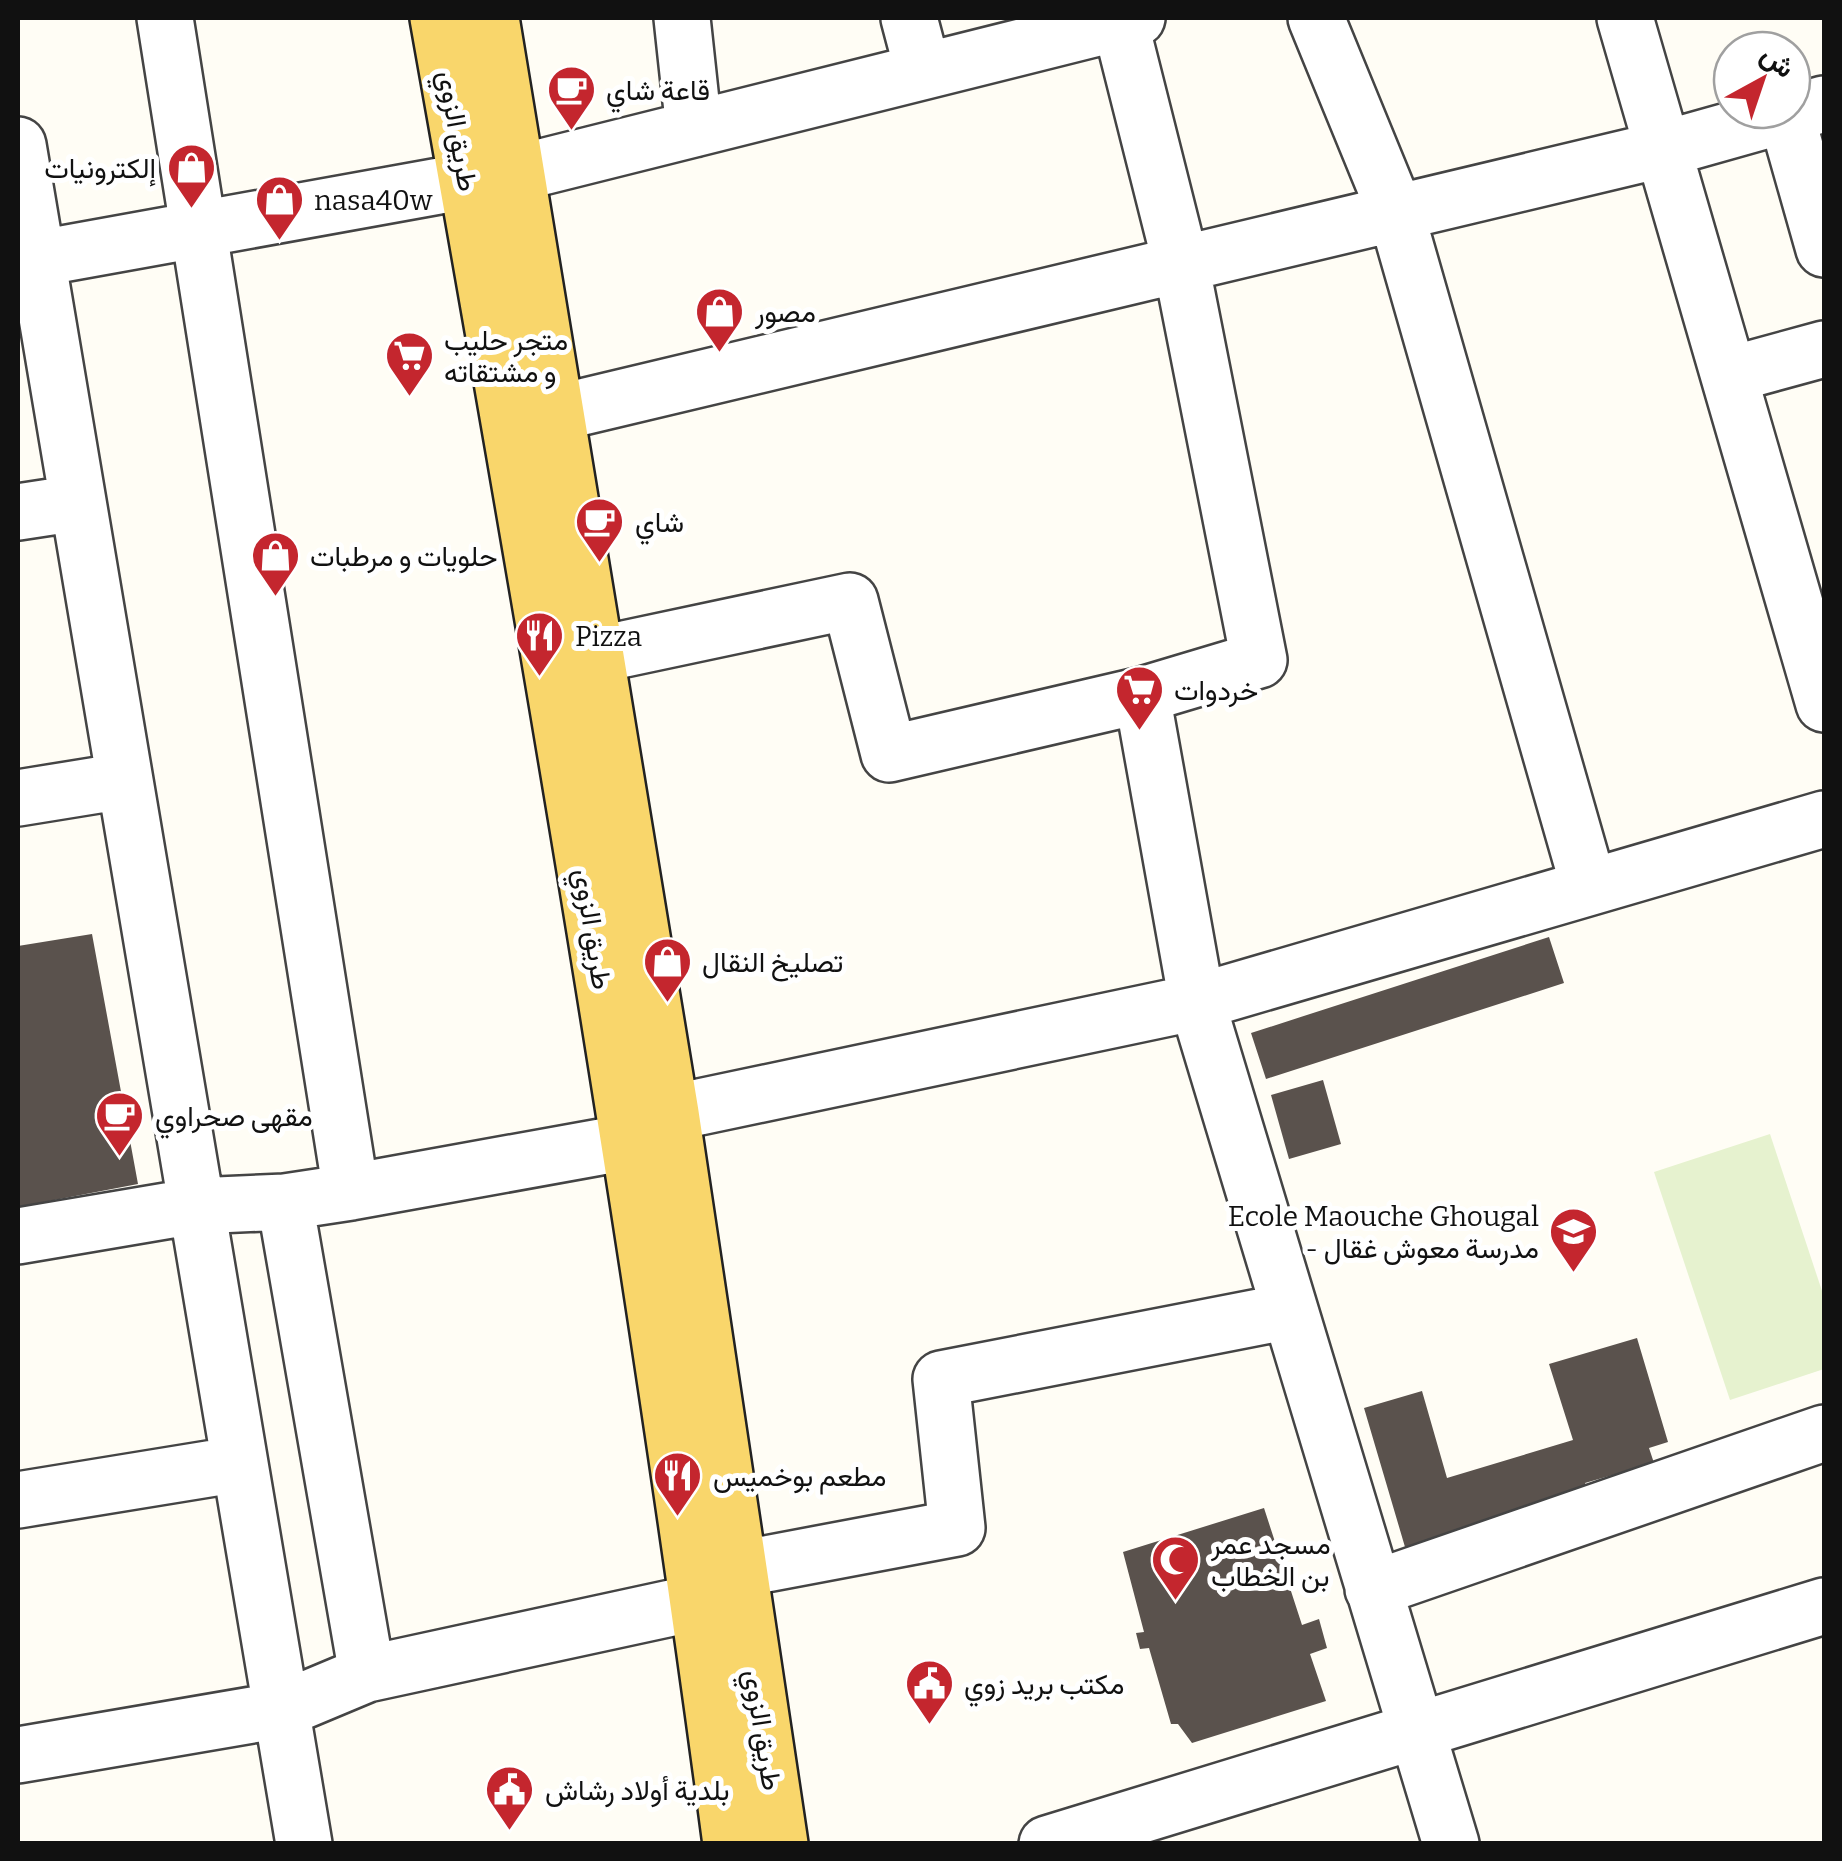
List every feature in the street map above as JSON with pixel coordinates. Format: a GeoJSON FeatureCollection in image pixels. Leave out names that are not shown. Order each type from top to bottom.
{"type":"FeatureCollection","features":[{"type":"Feature","properties":{"kind":"main road","name":"طريق الزوي"},"geometry":{"type":"LineString","coordinates":[[438,18],[492,177],[557,413],[596,655],[649,1128]]}},
{"type":"Feature","properties":{"kind":"main road","name":"طريق الزوي"},"geometry":{"type":"LineString","coordinates":[[491,18],[492,177],[649,1128],[719,1586],[780,1844]]}},
{"type":"Feature","properties":{"kind":"main road","name":"طريق الزوي"},"geometry":{"type":"LineString","coordinates":[[719,1586],[731,1844]]}},
{"type":"Feature","properties":{"kind":"street"},"geometry":{"type":"LineString","coordinates":[[165,18],[351,1192]]}},
{"type":"Feature","properties":{"kind":"street"},"geometry":{"type":"LineString","coordinates":[[682,18],[694,128]]}},
{"type":"Feature","properties":{"kind":"street"},"geometry":{"type":"LineString","coordinates":[[909,18],[923,71]]}},
{"type":"Feature","properties":{"kind":"street"},"geometry":{"type":"LineString","coordinates":[[1316,18],[1396,213],[1589,888]]}},
{"type":"Feature","properties":{"kind":"street"},"geometry":{"type":"LineString","coordinates":[[1625,18],[1824,704]]}},
{"type":"Feature","properties":{"kind":"street"},"geometry":{"type":"LineString","coordinates":[[27,261],[492,177],[1128,20],[1259,660],[1142,695],[889,754],[850,601],[596,655]]}},
{"type":"Feature","properties":{"kind":"street"},"geometry":{"type":"LineString","coordinates":[[557,413],[1731,130]]}},
{"type":"Feature","properties":{"kind":"street"},"geometry":{"type":"LineString","coordinates":[[1808,130],[1824,250]]}},
{"type":"Feature","properties":{"kind":"street"},"geometry":{"type":"LineString","coordinates":[[18,145],[27,261],[77,503],[304,1844]]}},
{"type":"Feature","properties":{"kind":"street"},"geometry":{"type":"LineString","coordinates":[[1729,374],[1824,349]]}},
{"type":"Feature","properties":{"kind":"street"},"geometry":{"type":"LineString","coordinates":[[18,512],[77,503]]}},
{"type":"Feature","properties":{"kind":"street"},"geometry":{"type":"LineString","coordinates":[[1142,695],[1197,1002],[1451,1844]]}},
{"type":"Feature","properties":{"kind":"street"},"geometry":{"type":"LineString","coordinates":[[18,798],[122,781]]}},
{"type":"Feature","properties":{"kind":"street"},"geometry":{"type":"LineString","coordinates":[[18,1236],[195,1206],[285,1202],[351,1192],[1197,1002],[1824,819]]}},
{"type":"Feature","properties":{"kind":"street"},"geometry":{"type":"LineString","coordinates":[[285,1202],[367,1674]]}},
{"type":"Feature","properties":{"kind":"street"},"geometry":{"type":"LineString","coordinates":[[18,1754],[281,1710],[367,1674],[958,1528],[941,1379],[1290,1311]]}},
{"type":"Feature","properties":{"kind":"street"},"geometry":{"type":"LineString","coordinates":[[1374,1589],[1824,1433]]}},
{"type":"Feature","properties":{"kind":"street"},"geometry":{"type":"LineString","coordinates":[[18,1500],[239,1464]]}},
{"type":"Feature","properties":{"kind":"street"},"geometry":{"type":"LineString","coordinates":[[1046,1844],[1824,1606]]}},
{"type":"Feature","properties":{"kind":"green space"},"geometry":{"type":"Polygon","coordinates":[[[1770,1134],[1824,1297],[1824,1369],[1730,1400],[1654,1172],[1770,1134]]]}},
{"type":"Feature","properties":{"kind":"building"},"geometry":{"type":"Polygon","coordinates":[[[92,934],[138,1184],[18,1207],[18,946],[92,934]]]}},
{"type":"Feature","properties":{"kind":"building"},"geometry":{"type":"Polygon","coordinates":[[[1549,937],[1564,983],[1266,1079],[1251,1033],[1549,937]]]}},
{"type":"Feature","properties":{"kind":"building"},"geometry":{"type":"Polygon","coordinates":[[[1323,1080],[1341,1144],[1289,1159],[1271,1095],[1323,1080]]]}},
{"type":"Feature","properties":{"kind":"building"},"geometry":{"type":"Polygon","coordinates":[[[1637,1338],[1668,1442],[1649,1448],[1654,1463],[1585,1483],[1588,1491],[1405,1547],[1364,1408],[1422,1391],[1447,1478],[1573,1440],[1549,1364],[1637,1338]]]}},
{"type":"Feature","properties":{"kind":"building"},"geometry":{"type":"Polygon","coordinates":[[[1264,1508],[1302,1625],[1319,1619],[1327,1648],[1310,1654],[1326,1701],[1192,1743],[1178,1724],[1171,1724],[1149,1648],[1140,1649],[1136,1633],[1144,1632],[1123,1552],[1264,1508]]]}},
{"type":"Feature","properties":{"kind":"place","name":"قاعة شاي"},"geometry":{"type":"Point","coordinates":[571,132]}},
{"type":"Feature","properties":{"kind":"place","name":"إلكترونيات"},"geometry":{"type":"Point","coordinates":[191,210]}},
{"type":"Feature","properties":{"kind":"place","name":"nasa40w"},"geometry":{"type":"Point","coordinates":[279,242]}},
{"type":"Feature","properties":{"kind":"place","name":"مصور"},"geometry":{"type":"Point","coordinates":[720,354]}},
{"type":"Feature","properties":{"kind":"place","name":"متجر حليب و مشتقاته"},"geometry":{"type":"Point","coordinates":[409,398]}},
{"type":"Feature","properties":{"kind":"place","name":"شاي"},"geometry":{"type":"Point","coordinates":[600,564]}},
{"type":"Feature","properties":{"kind":"place","name":"حلويات و مرطبات"},"geometry":{"type":"Point","coordinates":[275,598]}},
{"type":"Feature","properties":{"kind":"place","name":"Pizza"},"geometry":{"type":"Point","coordinates":[540,678]}},
{"type":"Feature","properties":{"kind":"place","name":"خردوات"},"geometry":{"type":"Point","coordinates":[1139,732]}},
{"type":"Feature","properties":{"kind":"place","name":"تصليخ النقال"},"geometry":{"type":"Point","coordinates":[667,1004]}},
{"type":"Feature","properties":{"kind":"place","name":"مقهى صحراوي"},"geometry":{"type":"Point","coordinates":[120,1158]}},
{"type":"Feature","properties":{"kind":"place","name":"Ecole Maouche Ghougal - مدرسة معوش غقال"},"geometry":{"type":"Point","coordinates":[1574,1274]}},
{"type":"Feature","properties":{"kind":"place","name":"مطعم بوخميس"},"geometry":{"type":"Point","coordinates":[678,1518]}},
{"type":"Feature","properties":{"kind":"place","name":"مسجد عمر بن الخطاب"},"geometry":{"type":"Point","coordinates":[1176,1602]}},
{"type":"Feature","properties":{"kind":"place","name":"مكتب بريد زوي"},"geometry":{"type":"Point","coordinates":[929,1726]}},
{"type":"Feature","properties":{"kind":"place","name":"بلدية أولاد رشاش"},"geometry":{"type":"Point","coordinates":[510,1832]}}]}
